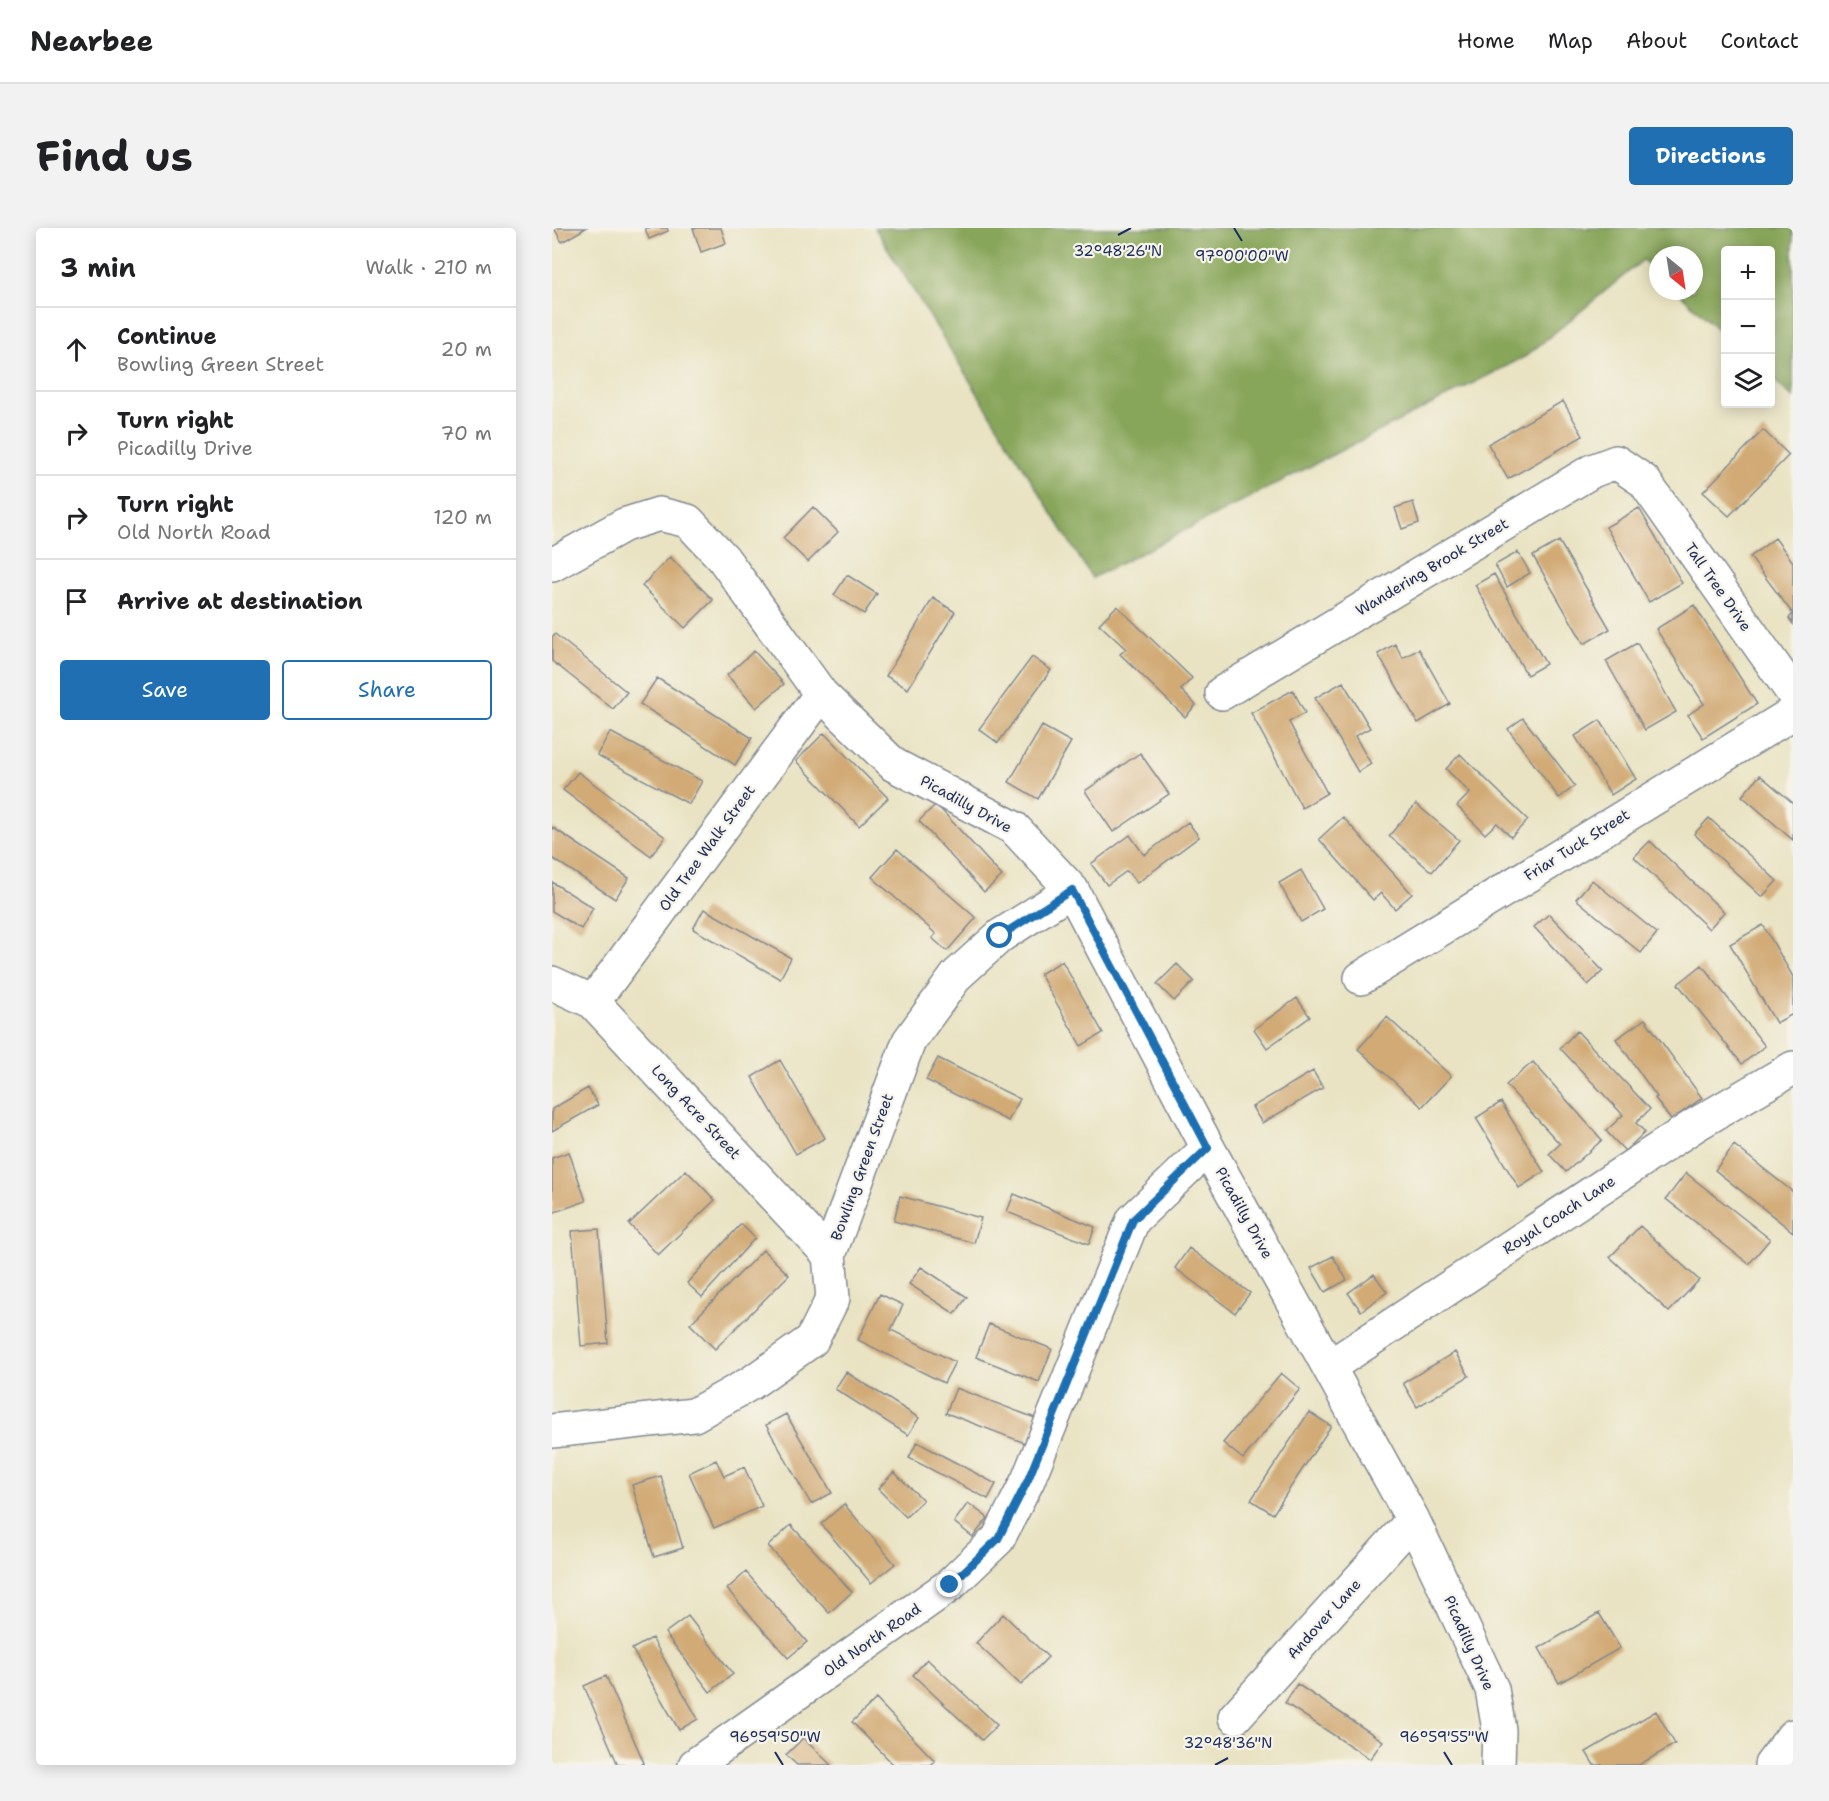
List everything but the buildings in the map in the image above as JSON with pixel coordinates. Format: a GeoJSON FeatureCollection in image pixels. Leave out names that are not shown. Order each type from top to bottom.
{"type":"FeatureCollection","features":[{"type":"Feature","properties":{"kind":"street","name":"Wandering Brook Street"},"geometry":{"type":"LineString","coordinates":[[1222,693],[1592,471],[1616,462],[1644,481]]}},
{"type":"Feature","properties":{"kind":"street","name":"Tall Tree Drive"},"geometry":{"type":"LineString","coordinates":[[1644,481],[1793,693]]}},
{"type":"Feature","properties":{"kind":"street","name":"Picadilly Drive"},"geometry":{"type":"LineString","coordinates":[[552,566],[624,525],[659,514],[688,521],[723,558],[821,694],[894,765],[1014,828],[1072,890],[1208,1148],[1413,1520],[1492,1689],[1499,1730],[1498,1765]]}},
{"type":"Feature","properties":{"kind":"street","name":"Old Tree Walk Street"},"geometry":{"type":"LineString","coordinates":[[593,1002],[821,694]]}},
{"type":"Feature","properties":{"kind":"street","name":"Friar Tuck Street"},"geometry":{"type":"LineString","coordinates":[[1361,978],[1793,713]]}},
{"type":"Feature","properties":{"kind":"street","name":"Bowling Green Street"},"geometry":{"type":"LineString","coordinates":[[552,1431],[694,1415],[751,1383],[812,1340],[833,1298],[830,1255],[909,1041],[957,975],[1000,936],[1072,890]]}},
{"type":"Feature","properties":{"kind":"street","name":"Long Acre Street"},"geometry":{"type":"LineString","coordinates":[[552,983],[593,1002],[830,1255]]}},
{"type":"Feature","properties":{"kind":"street","name":"Royal Coach Lane"},"geometry":{"type":"LineString","coordinates":[[1329,1367],[1695,1125],[1793,1068]]}},
{"type":"Feature","properties":{"kind":"street","name":"Old North Road"},"geometry":{"type":"LineString","coordinates":[[695,1765],[950,1585],[998,1539],[1028,1480],[1133,1220],[1208,1148]]}},
{"type":"Feature","properties":{"kind":"street","name":"Andover Lane"},"geometry":{"type":"LineString","coordinates":[[1235,1717],[1413,1520]]}},
{"type":"Feature","properties":{"kind":"street"},"geometry":{"type":"LineString","coordinates":[[1771,1765],[1793,1736]]}},
{"type":"Feature","properties":{"kind":"green space"},"geometry":{"type":"Polygon","coordinates":[[[875,228],[1793,228],[1793,398],[1775,381],[1775,246],[1721,246],[1721,332],[1687,300],[1703,300],[1703,246],[1649,246],[1649,266],[1643,260],[1526,356],[1092,578],[875,228]]]}},
{"type":"Feature","properties":{"kind":"route"},"geometry":{"type":"LineString","coordinates":[[950,1585],[998,1539],[1028,1480],[1133,1220],[1208,1148],[1072,890],[1000,936]]}}]}
